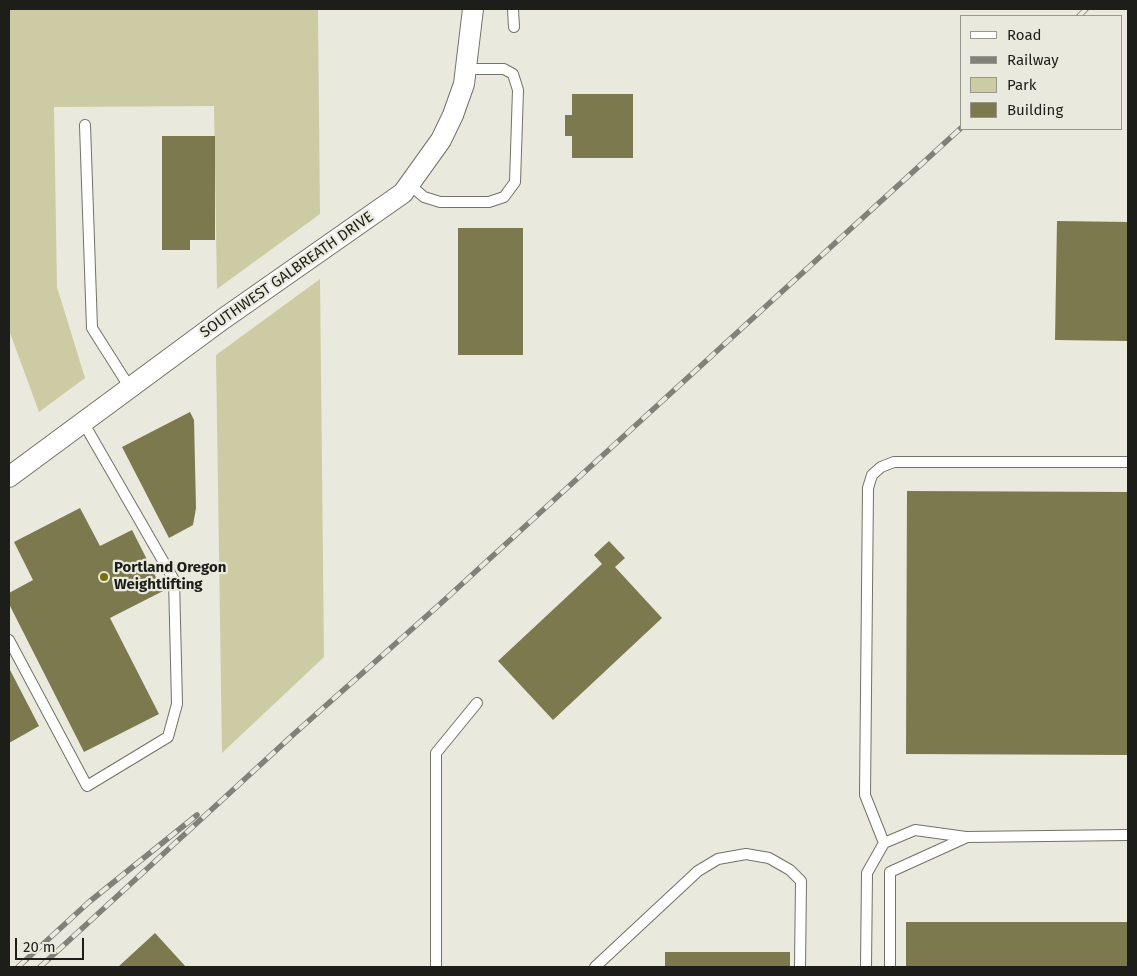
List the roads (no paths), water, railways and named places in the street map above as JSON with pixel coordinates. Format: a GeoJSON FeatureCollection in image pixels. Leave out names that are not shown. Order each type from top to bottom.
{"type":"FeatureCollection","features":[{"type":"Feature","properties":{"kind":"street","name":"SOUTHWEST GALBREATH DRIVE"},"geometry":{"type":"LineString","coordinates":[[9,477],[403,193],[441,140],[464,84],[473,9]]}},
{"type":"Feature","properties":{"kind":"lane"},"geometry":{"type":"LineString","coordinates":[[514,9],[514,27]]}},
{"type":"Feature","properties":{"kind":"lane"},"geometry":{"type":"LineString","coordinates":[[409,184],[424,197],[440,202],[488,202],[504,197],[515,182],[518,90],[513,74],[504,69],[467,69]]}},
{"type":"Feature","properties":{"kind":"lane"},"geometry":{"type":"LineString","coordinates":[[85,124],[92,328],[130,388]]}},
{"type":"Feature","properties":{"kind":"lane"},"geometry":{"type":"LineString","coordinates":[[9,640],[87,786],[168,737],[177,704],[174,580],[83,422]]}},
{"type":"Feature","properties":{"kind":"lane"},"geometry":{"type":"LineString","coordinates":[[884,843],[866,795],[868,488],[872,475],[881,466],[894,462],[1128,462]]}},
{"type":"Feature","properties":{"kind":"lane"},"geometry":{"type":"LineString","coordinates":[[436,967],[436,753],[477,703]]}},
{"type":"Feature","properties":{"kind":"lane"},"geometry":{"type":"LineString","coordinates":[[866,967],[867,873],[884,843],[915,830],[966,837],[1128,835]]}},
{"type":"Feature","properties":{"kind":"lane"},"geometry":{"type":"LineString","coordinates":[[890,967],[890,872],[966,837]]}},
{"type":"Feature","properties":{"kind":"lane"},"geometry":{"type":"LineString","coordinates":[[595,967],[698,871],[718,859],[746,854],[769,858],[790,870],[801,881],[800,967]]}},
{"type":"Feature","properties":{"kind":"railway"},"geometry":{"type":"LineString","coordinates":[[1080,15],[1086,9]]}},
{"type":"Feature","properties":{"kind":"railway"},"geometry":{"type":"LineString","coordinates":[[40,967],[960,129]]}},
{"type":"Feature","properties":{"kind":"railway"},"geometry":{"type":"LineString","coordinates":[[18,967],[89,902],[197,815]]}},
{"type":"Feature","properties":{"kind":"place","name":"Portland Oregon Weightlifting"},"geometry":{"type":"Point","coordinates":[104,577]}}]}
